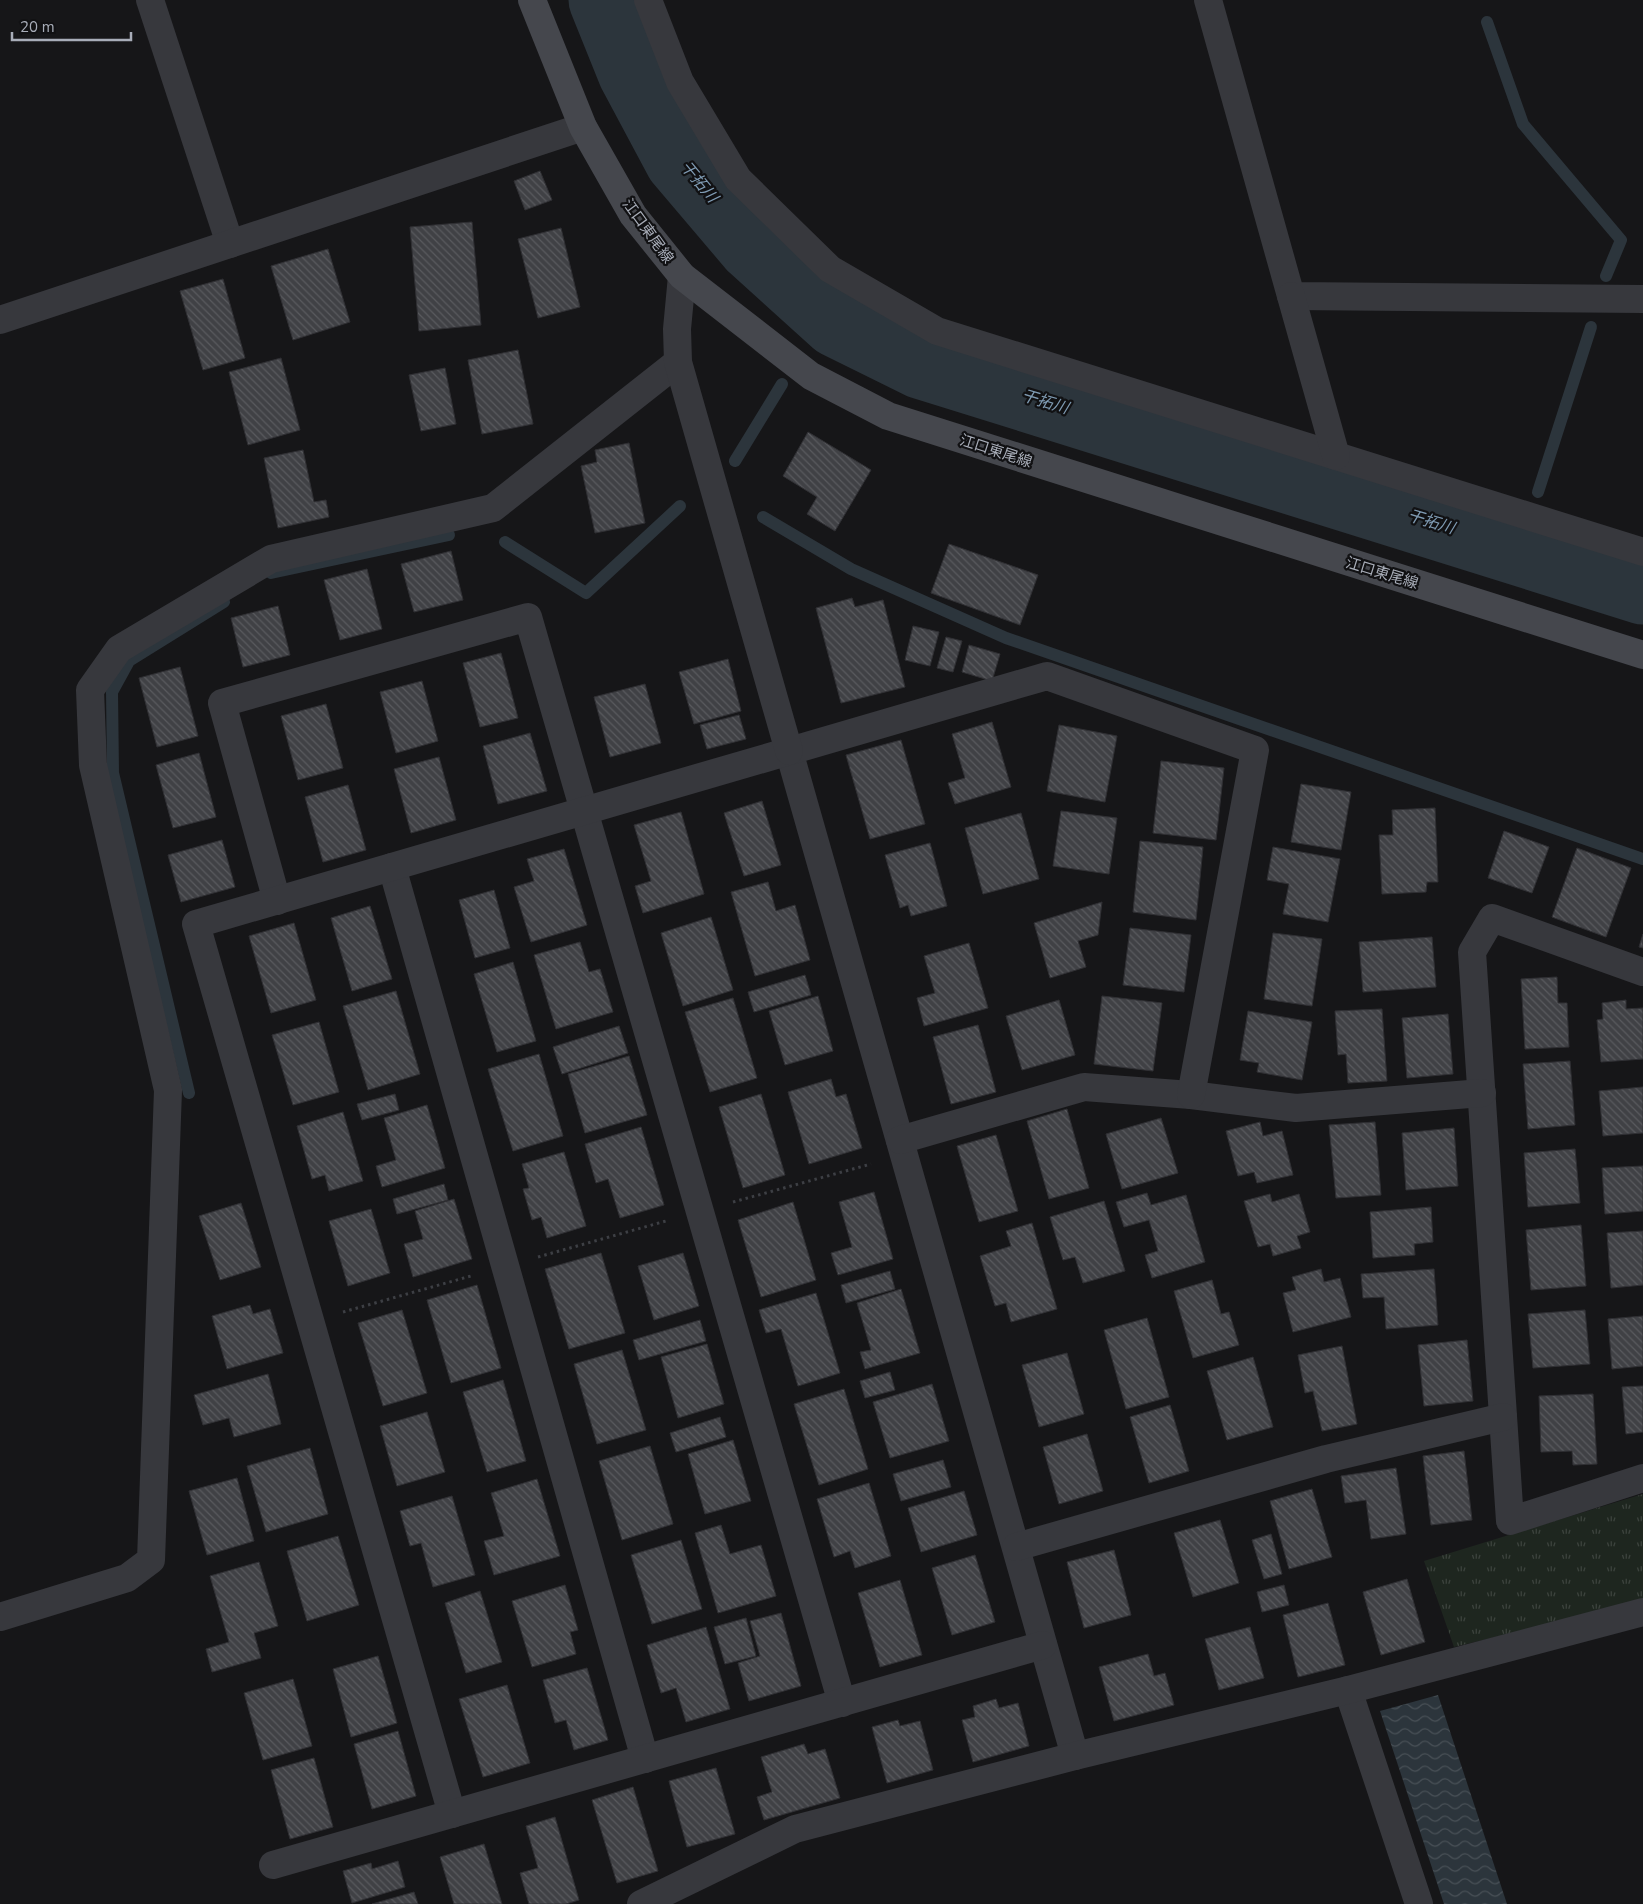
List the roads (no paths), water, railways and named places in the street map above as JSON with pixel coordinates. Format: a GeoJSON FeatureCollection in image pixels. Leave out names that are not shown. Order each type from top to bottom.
{"type":"FeatureCollection","features":[{"type":"Feature","properties":{"kind":"main road","name":"江口東尾線"},"geometry":{"type":"LineString","coordinates":[[532,0],[583,127],[633,215],[682,276],[811,376],[888,416],[1643,656]]}},
{"type":"Feature","properties":{"kind":"street"},"geometry":{"type":"LineString","coordinates":[[150,0],[230,244]]}},
{"type":"Feature","properties":{"kind":"street"},"geometry":{"type":"LineString","coordinates":[[648,0],[680,82],[738,179],[830,268],[937,331],[1643,552]]}},
{"type":"Feature","properties":{"kind":"street"},"geometry":{"type":"LineString","coordinates":[[1208,0],[1336,456]]}},
{"type":"Feature","properties":{"kind":"street"},"geometry":{"type":"LineString","coordinates":[[0,320],[583,127]]}},
{"type":"Feature","properties":{"kind":"street"},"geometry":{"type":"LineString","coordinates":[[682,276],[677,329],[678,362],[1075,1756]]}},
{"type":"Feature","properties":{"kind":"street"},"geometry":{"type":"LineString","coordinates":[[1291,296],[1643,299]]}},
{"type":"Feature","properties":{"kind":"street"},"geometry":{"type":"LineString","coordinates":[[0,1617],[127,1578],[151,1560],[168,1090],[93,764],[90,690],[119,649],[271,559],[493,508],[678,362]]}},
{"type":"Feature","properties":{"kind":"street"},"geometry":{"type":"LineString","coordinates":[[277,901],[222,703],[528,617],[842,1703]]}},
{"type":"Feature","properties":{"kind":"street"},"geometry":{"type":"LineString","coordinates":[[452,1814],[196,924],[1047,676],[1255,750],[1191,1095]]}},
{"type":"Feature","properties":{"kind":"street"},"geometry":{"type":"LineString","coordinates":[[392,867],[645,1759]]}},
{"type":"Feature","properties":{"kind":"street"},"geometry":{"type":"LineString","coordinates":[[1643,972],[1492,918],[1472,952],[1510,1521],[1643,1478]]}},
{"type":"Feature","properties":{"kind":"street"},"geometry":{"type":"LineString","coordinates":[[900,1140],[1084,1087],[1191,1095],[1296,1108],[1482,1093]]}},
{"type":"Feature","properties":{"kind":"street"},"geometry":{"type":"LineString","coordinates":[[1016,1547],[1326,1459],[1503,1417]]}},
{"type":"Feature","properties":{"kind":"street"},"geometry":{"type":"LineString","coordinates":[[641,1904],[795,1829],[1075,1756],[1348,1690],[1643,1612]]}},
{"type":"Feature","properties":{"kind":"street"},"geometry":{"type":"LineString","coordinates":[[273,1865],[1043,1646]]}},
{"type":"Feature","properties":{"kind":"street"},"geometry":{"type":"LineString","coordinates":[[1348,1690],[1419,1904]]}},
{"type":"Feature","properties":{"kind":"water"},"geometry":{"type":"Polygon","coordinates":[[[1438,1695],[1507,1904],[1444,1904],[1380,1711],[1438,1695]]]}},
{"type":"Feature","properties":{"kind":"waterway","name":"干拓川"},"geometry":{"type":"LineString","coordinates":[[604,0],[633,72],[680,160],[753,246],[837,322],[920,363],[1643,589]]}},
{"type":"Feature","properties":{"kind":"waterway"},"geometry":{"type":"LineString","coordinates":[[1487,22],[1523,124],[1621,240],[1606,276]]}},
{"type":"Feature","properties":{"kind":"waterway"},"geometry":{"type":"LineString","coordinates":[[1538,492],[1591,327]]}},
{"type":"Feature","properties":{"kind":"waterway"},"geometry":{"type":"LineString","coordinates":[[735,461],[782,384]]}},
{"type":"Feature","properties":{"kind":"waterway"},"geometry":{"type":"LineString","coordinates":[[505,542],[586,593],[680,506]]}},
{"type":"Feature","properties":{"kind":"waterway"},"geometry":{"type":"LineString","coordinates":[[763,517],[851,569],[1006,638],[1643,859]]}},
{"type":"Feature","properties":{"kind":"waterway"},"geometry":{"type":"LineString","coordinates":[[271,573],[449,535]]}},
{"type":"Feature","properties":{"kind":"waterway"},"geometry":{"type":"LineString","coordinates":[[189,1093],[113,773],[112,692],[129,661],[224,602]]}}]}
